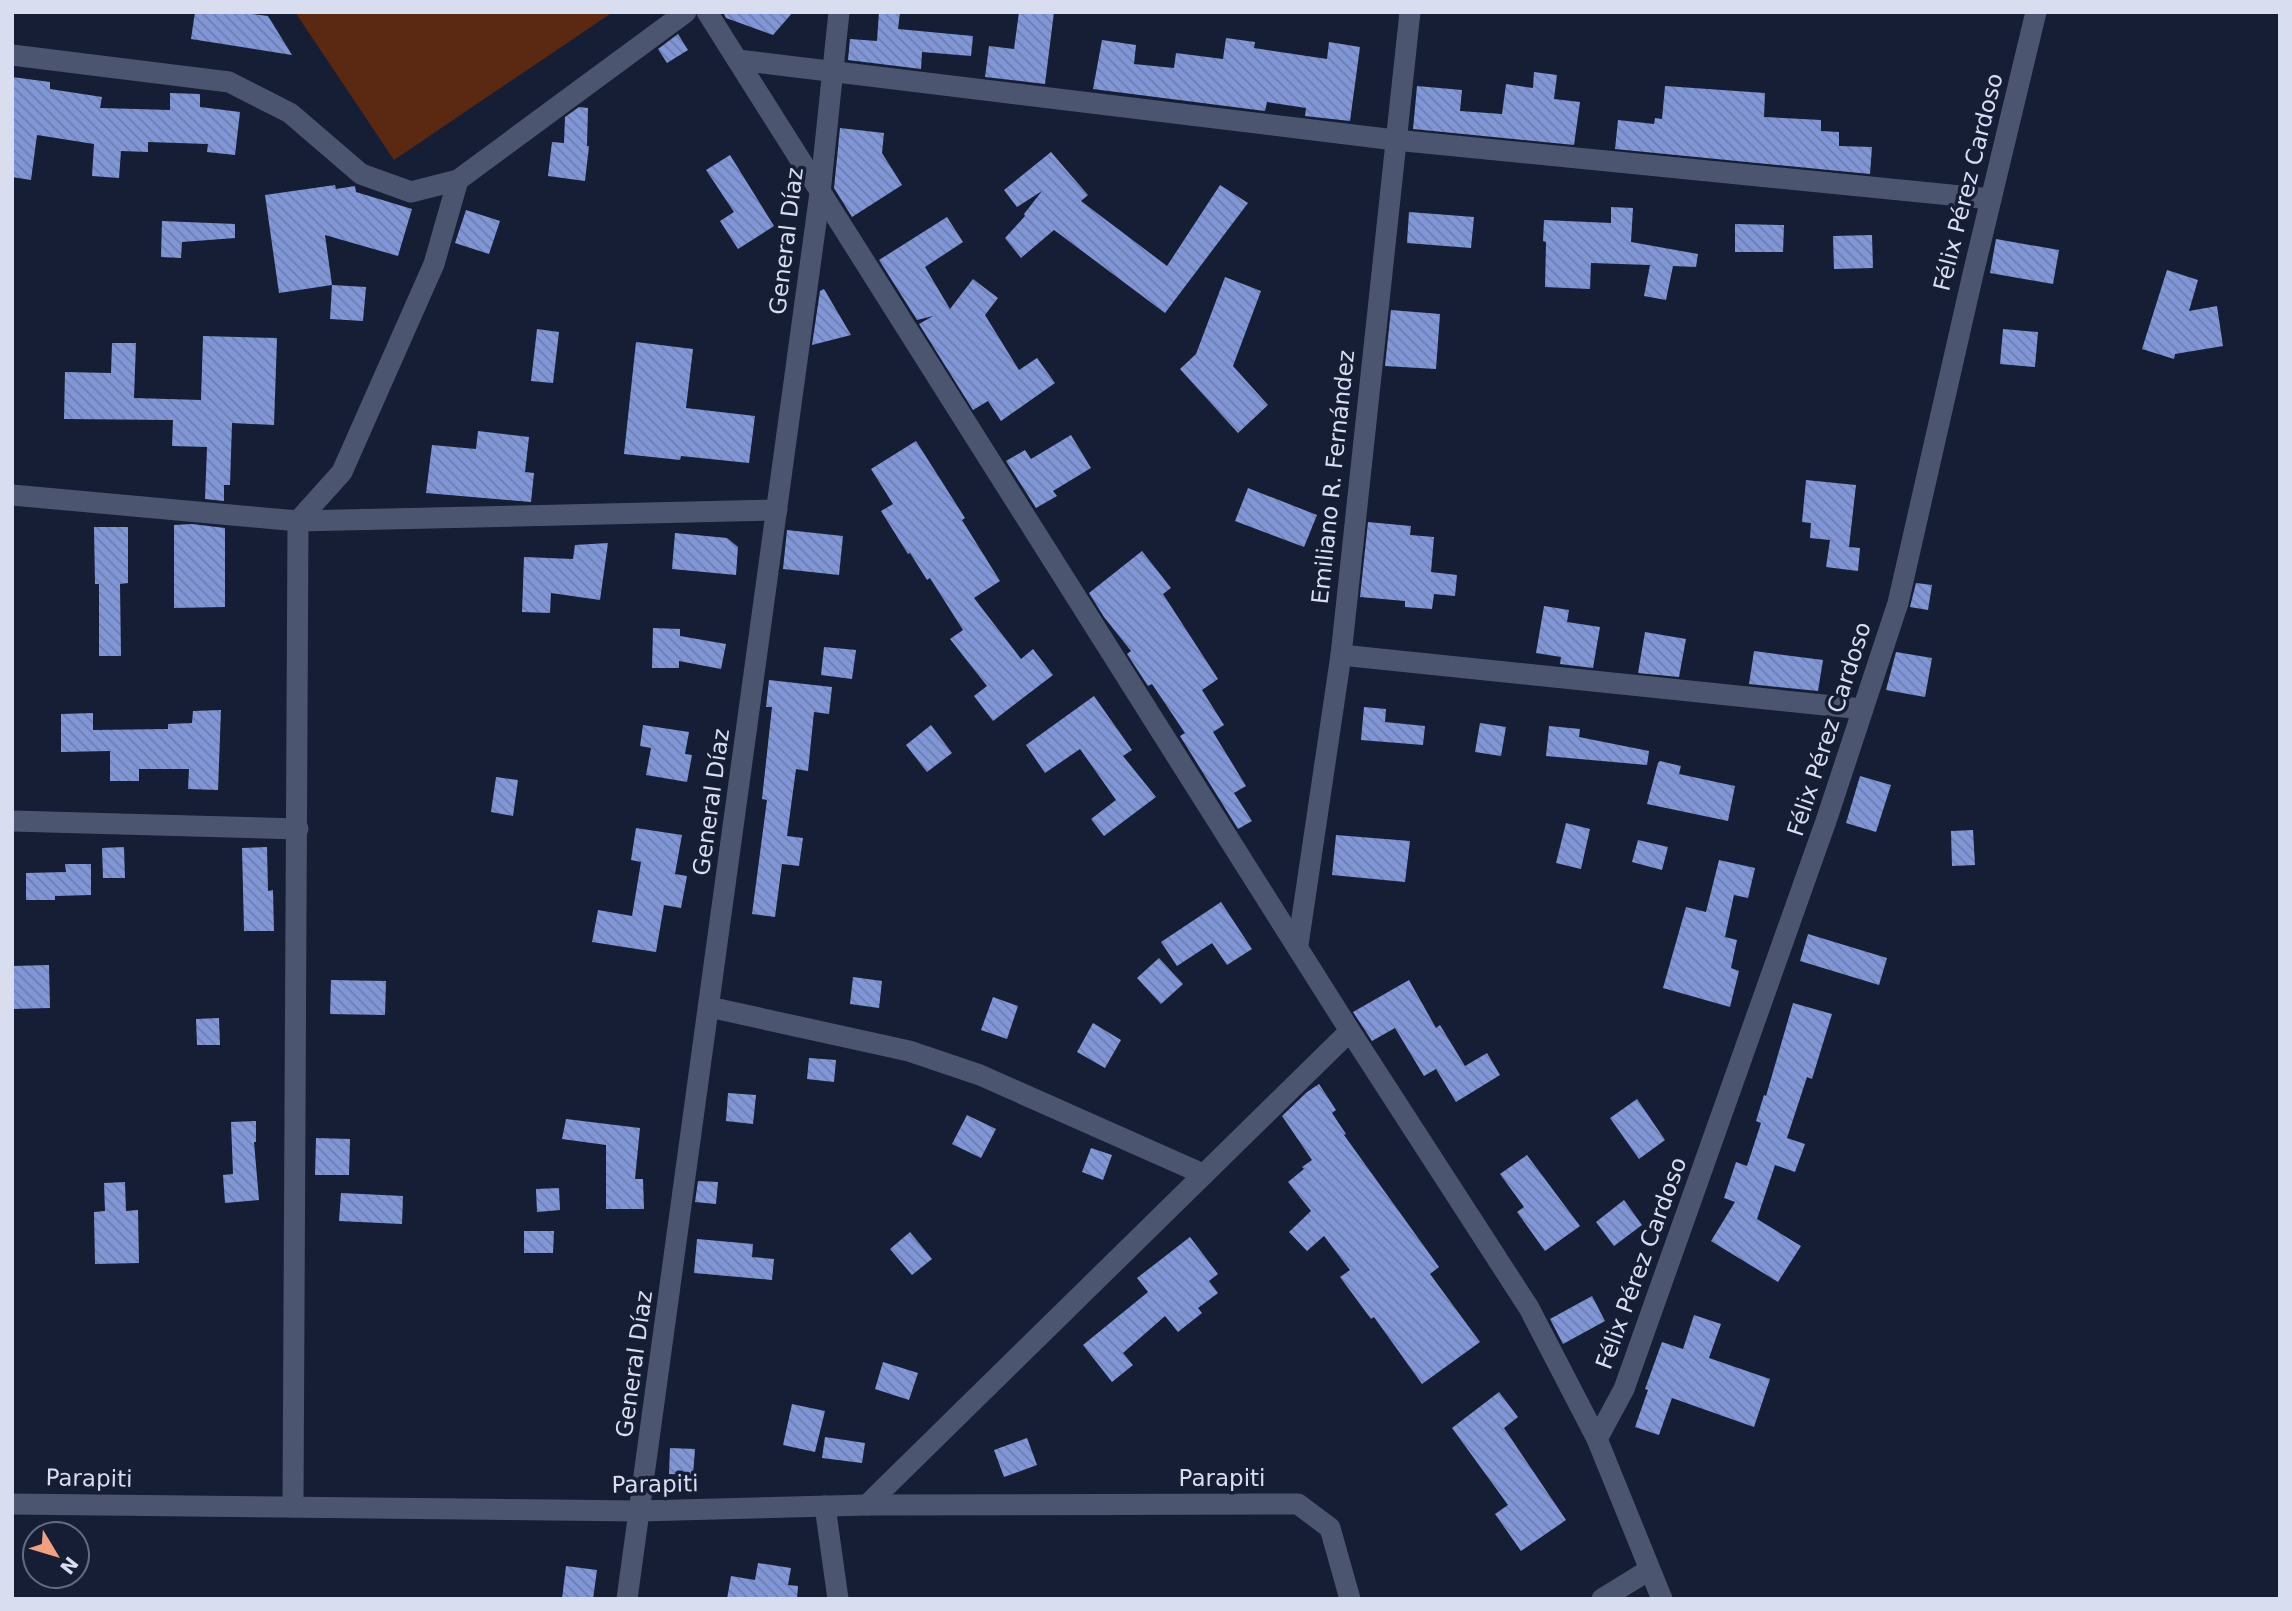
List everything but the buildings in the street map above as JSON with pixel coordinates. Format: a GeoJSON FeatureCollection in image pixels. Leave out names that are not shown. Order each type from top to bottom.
{"type":"FeatureCollection","features":[{"type":"Feature","properties":{"kind":"street"},"geometry":{"type":"LineString","coordinates":[[12,55],[229,82],[290,113],[361,174],[411,191],[458,180],[686,12]]}},
{"type":"Feature","properties":{"kind":"street"},"geometry":{"type":"LineString","coordinates":[[707,12],[1350,1031],[1530,1308],[1597,1439],[1662,1599]]}},
{"type":"Feature","properties":{"kind":"street","name":"General Díaz"},"geometry":{"type":"LineString","coordinates":[[627,1599],[820,192],[839,12]]}},
{"type":"Feature","properties":{"kind":"street","name":"Emiliano R. Fernández"},"geometry":{"type":"LineString","coordinates":[[1298,945],[1341,655],[1410,12]]}},
{"type":"Feature","properties":{"kind":"street","name":"Félix Pérez Cardoso"},"geometry":{"type":"LineString","coordinates":[[1597,1439],[1624,1389],[1822,834],[1898,603],[2036,12]]}},
{"type":"Feature","properties":{"kind":"street"},"geometry":{"type":"LineString","coordinates":[[738,60],[1395,140],[1991,200]]}},
{"type":"Feature","properties":{"kind":"street"},"geometry":{"type":"LineString","coordinates":[[293,1507],[298,520],[342,472],[434,264],[458,180]]}},
{"type":"Feature","properties":{"kind":"street"},"geometry":{"type":"LineString","coordinates":[[12,495],[298,520],[777,510]]}},
{"type":"Feature","properties":{"kind":"street"},"geometry":{"type":"LineString","coordinates":[[1341,655],[1863,709]]}},
{"type":"Feature","properties":{"kind":"street"},"geometry":{"type":"LineString","coordinates":[[12,821],[298,830]]}},
{"type":"Feature","properties":{"kind":"street"},"geometry":{"type":"LineString","coordinates":[[709,1007],[909,1051],[980,1075],[1203,1174]]}},
{"type":"Feature","properties":{"kind":"street"},"geometry":{"type":"LineString","coordinates":[[867,1505],[1350,1031]]}},
{"type":"Feature","properties":{"kind":"street","name":"Parapiti"},"geometry":{"type":"LineString","coordinates":[[12,1504],[640,1511],[867,1505],[1298,1504],[1330,1528],[1350,1599]]}},
{"type":"Feature","properties":{"kind":"street"},"geometry":{"type":"LineString","coordinates":[[825,1506],[838,1599]]}},
{"type":"Feature","properties":{"kind":"street"},"geometry":{"type":"LineString","coordinates":[[1602,1599],[1649,1570]]}},
{"type":"Feature","properties":{"kind":"shaded area"},"geometry":{"type":"Polygon","coordinates":[[[295,12],[613,12],[394,160],[295,12]]]}}]}
